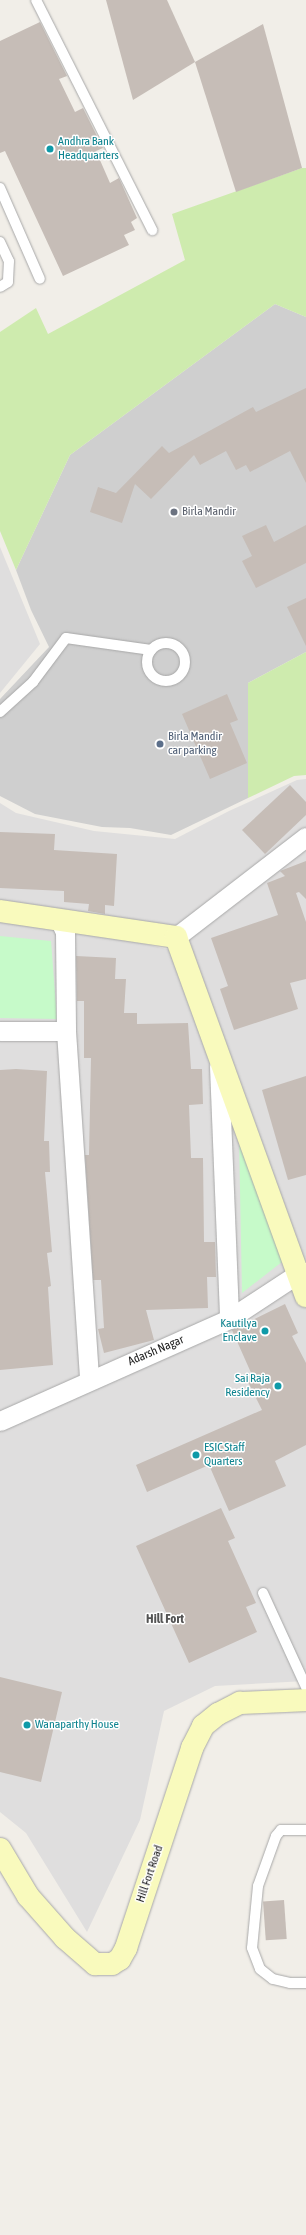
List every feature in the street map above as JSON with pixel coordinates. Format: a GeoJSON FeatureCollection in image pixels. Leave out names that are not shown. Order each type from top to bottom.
{"type":"FeatureCollection","features":[{"type":"Feature","properties":{"kind":"street"},"geometry":{"type":"LineString","coordinates":[[0,911],[176,937],[306,837]]}},
{"type":"Feature","properties":{"kind":"street"},"geometry":{"type":"LineString","coordinates":[[59,919],[65,932],[66,1031],[88,1380]]}},
{"type":"Feature","properties":{"kind":"street"},"geometry":{"type":"LineString","coordinates":[[176,937],[219,1056],[302,1273],[306,1296]]}},
{"type":"Feature","properties":{"kind":"street"},"geometry":{"type":"LineString","coordinates":[[0,1031],[66,1031]]}},
{"type":"Feature","properties":{"kind":"street"},"geometry":{"type":"LineString","coordinates":[[219,1056],[229,1319]]}},
{"type":"Feature","properties":{"kind":"street","name":"Adarsh Nagar"},"geometry":{"type":"LineString","coordinates":[[0,1420],[229,1319],[302,1273]]}},
{"type":"Feature","properties":{"kind":"street","name":"Hill Fort Road"},"geometry":{"type":"LineString","coordinates":[[0,1849],[28,1896],[65,1938],[95,1964],[112,1964],[120,1959],[126,1948],[192,1748],[203,1726],[218,1714],[240,1703],[306,1700]]}},
{"type":"Feature","properties":{"kind":"lane"},"geometry":{"type":"LineString","coordinates":[[36,0],[152,230]]}},
{"type":"Feature","properties":{"kind":"lane"},"geometry":{"type":"LineString","coordinates":[[0,188],[40,279]]}},
{"type":"Feature","properties":{"kind":"lane"},"geometry":{"type":"LineString","coordinates":[[0,242],[10,261],[8,282],[0,287]]}},
{"type":"Feature","properties":{"kind":"lane"},"geometry":{"type":"LineString","coordinates":[[0,712],[33,682],[66,638],[152,650]]}},
{"type":"Feature","properties":{"kind":"lane"},"geometry":{"type":"LineString","coordinates":[[263,1593],[306,1687]]}},
{"type":"Feature","properties":{"kind":"lane"},"geometry":{"type":"LineString","coordinates":[[306,1830],[281,1830],[276,1836],[258,1886],[252,1948],[260,1969],[273,1979],[290,1983],[306,1983]]}},
{"type":"Feature","properties":{"kind":"shaded area","name":"Birla Mandir"},"geometry":{"type":"Polygon","coordinates":[[[275,304],[306,317],[306,652],[248,683],[248,798],[171,835],[130,828],[102,827],[35,814],[0,796],[0,699],[49,647],[31,610],[16,570],[70,455],[275,304]]]}},
{"type":"Feature","properties":{"kind":"shaded area"},"geometry":{"type":"Polygon","coordinates":[[[0,547],[40,644],[0,693],[0,547]]]}},
{"type":"Feature","properties":{"kind":"shaded area"},"geometry":{"type":"Polygon","coordinates":[[[306,779],[306,1283],[187,939],[0,904],[0,803],[16,813],[94,831],[175,839],[229,811],[297,780],[306,779]]]}},
{"type":"Feature","properties":{"kind":"shaded area","name":"Hill Fort"},"geometry":{"type":"Polygon","coordinates":[[[0,920],[58,924],[184,953],[306,1289],[306,1681],[215,1686],[164,1711],[140,1820],[87,1932],[26,1833],[0,1812],[0,920]]]}},
{"type":"Feature","properties":{"kind":"green space"},"geometry":{"type":"Polygon","coordinates":[[[302,168],[306,168],[306,317],[275,304],[70,455],[16,570],[0,531],[0,332],[36,308],[48,334],[185,260],[172,214],[302,168]]]}},
{"type":"Feature","properties":{"kind":"green space"},"geometry":{"type":"Polygon","coordinates":[[[306,652],[306,775],[294,776],[248,798],[248,683],[306,652]]]}},
{"type":"Feature","properties":{"kind":"green space"},"geometry":{"type":"Polygon","coordinates":[[[0,936],[51,941],[57,1019],[0,1018],[0,936]]]}},
{"type":"Feature","properties":{"kind":"green space"},"geometry":{"type":"Polygon","coordinates":[[[239,1137],[287,1258],[242,1293],[239,1137]]]}},
{"type":"Feature","properties":{"kind":"building"},"geometry":{"type":"Polygon","coordinates":[[[106,0],[167,0],[195,62],[133,100],[106,0]]]}},
{"type":"Feature","properties":{"kind":"building","name":"Andhra Bank Headquarters"},"geometry":{"type":"Polygon","coordinates":[[[40,22],[67,76],[59,79],[75,112],[83,108],[103,148],[96,151],[110,183],[119,178],[137,218],[131,222],[135,230],[124,235],[129,245],[63,276],[5,151],[0,153],[0,41],[40,22]]]}},
{"type":"Feature","properties":{"kind":"building"},"geometry":{"type":"Polygon","coordinates":[[[263,24],[302,168],[236,192],[195,62],[263,24]]]}},
{"type":"Feature","properties":{"kind":"building","name":"Birla Mandir"},"geometry":{"type":"Polygon","coordinates":[[[306,388],[306,483],[290,451],[250,472],[246,465],[236,470],[226,451],[200,465],[194,455],[151,499],[135,484],[122,523],[90,512],[98,487],[116,493],[162,446],[169,453],[253,407],[256,412],[306,388]]]}},
{"type":"Feature","properties":{"kind":"building","name":"Birla Mandir"},"geometry":{"type":"Polygon","coordinates":[[[266,525],[274,542],[306,525],[306,563],[256,588],[242,561],[252,556],[242,536],[266,525]]]}},
{"type":"Feature","properties":{"kind":"building"},"geometry":{"type":"Polygon","coordinates":[[[306,598],[306,646],[287,607],[306,598]]]}},
{"type":"Feature","properties":{"kind":"building"},"geometry":{"type":"Polygon","coordinates":[[[227,694],[238,720],[230,723],[247,763],[210,779],[182,714],[227,694]]]}},
{"type":"Feature","properties":{"kind":"building"},"geometry":{"type":"Polygon","coordinates":[[[290,785],[306,802],[306,815],[265,854],[242,830],[290,785]]]}},
{"type":"Feature","properties":{"kind":"building"},"geometry":{"type":"Polygon","coordinates":[[[0,832],[55,834],[54,850],[117,854],[114,906],[105,905],[105,914],[88,911],[89,904],[64,902],[64,891],[0,888],[0,832]]]}},
{"type":"Feature","properties":{"kind":"building"},"geometry":{"type":"Polygon","coordinates":[[[306,861],[306,899],[299,892],[296,893],[306,922],[306,979],[290,983],[298,1009],[234,1030],[220,989],[228,986],[211,938],[278,915],[267,883],[285,876],[280,871],[306,861]]]}},
{"type":"Feature","properties":{"kind":"building"},"geometry":{"type":"Polygon","coordinates":[[[76,956],[116,958],[115,979],[126,979],[124,1013],[137,1013],[137,1024],[188,1023],[191,1069],[202,1069],[203,1104],[189,1105],[191,1158],[203,1158],[204,1242],[215,1242],[216,1277],[207,1277],[208,1308],[146,1310],[154,1340],[104,1353],[98,1329],[104,1328],[101,1280],[93,1280],[85,1155],[89,1155],[91,1058],[84,1058],[84,1001],[77,1001],[76,956]]]}},
{"type":"Feature","properties":{"kind":"building"},"geometry":{"type":"Polygon","coordinates":[[[16,1069],[47,1071],[44,1141],[49,1141],[50,1172],[45,1172],[52,1252],[47,1253],[51,1286],[48,1287],[53,1365],[0,1370],[0,1070],[16,1069]]]}},
{"type":"Feature","properties":{"kind":"building"},"geometry":{"type":"Polygon","coordinates":[[[306,1076],[306,1175],[288,1180],[262,1090],[306,1076]]]}},
{"type":"Feature","properties":{"kind":"building"},"geometry":{"type":"Polygon","coordinates":[[[285,1304],[298,1333],[292,1336],[306,1363],[306,1445],[275,1461],[286,1486],[229,1511],[209,1465],[147,1492],[136,1465],[262,1410],[246,1378],[252,1375],[232,1330],[285,1304]]]}},
{"type":"Feature","properties":{"kind":"building"},"geometry":{"type":"Polygon","coordinates":[[[221,1508],[235,1538],[228,1541],[256,1603],[246,1607],[257,1632],[189,1663],[136,1546],[221,1508]]]}},
{"type":"Feature","properties":{"kind":"building","name":"Wanaparthy House"},"geometry":{"type":"Polygon","coordinates":[[[0,1677],[62,1692],[41,1782],[0,1772],[0,1677]]]}},
{"type":"Feature","properties":{"kind":"building"},"geometry":{"type":"Polygon","coordinates":[[[284,1900],[287,1939],[266,1940],[263,1901],[284,1900]]]}},
{"type":"Feature","properties":{"kind":"place","name":"Andhra Bank Headquarters"},"geometry":{"type":"Point","coordinates":[50,149]}},
{"type":"Feature","properties":{"kind":"place","name":"Birla Mandir"},"geometry":{"type":"Point","coordinates":[174,512]}},
{"type":"Feature","properties":{"kind":"place","name":"Birla Mandir car parking"},"geometry":{"type":"Point","coordinates":[160,744]}},
{"type":"Feature","properties":{"kind":"place","name":"Kautilya Enclave"},"geometry":{"type":"Point","coordinates":[265,1331]}},
{"type":"Feature","properties":{"kind":"place","name":"Sai Raja Residency"},"geometry":{"type":"Point","coordinates":[278,1386]}},
{"type":"Feature","properties":{"kind":"place","name":"ESIC Staff Quarters"},"geometry":{"type":"Point","coordinates":[196,1455]}},
{"type":"Feature","properties":{"kind":"place","name":"Wanaparthy House"},"geometry":{"type":"Point","coordinates":[27,1725]}},
{"type":"Feature","properties":{"kind":"district","name":"Hill Fort"},"geometry":{"type":"Point","coordinates":[165,1619]}}]}
